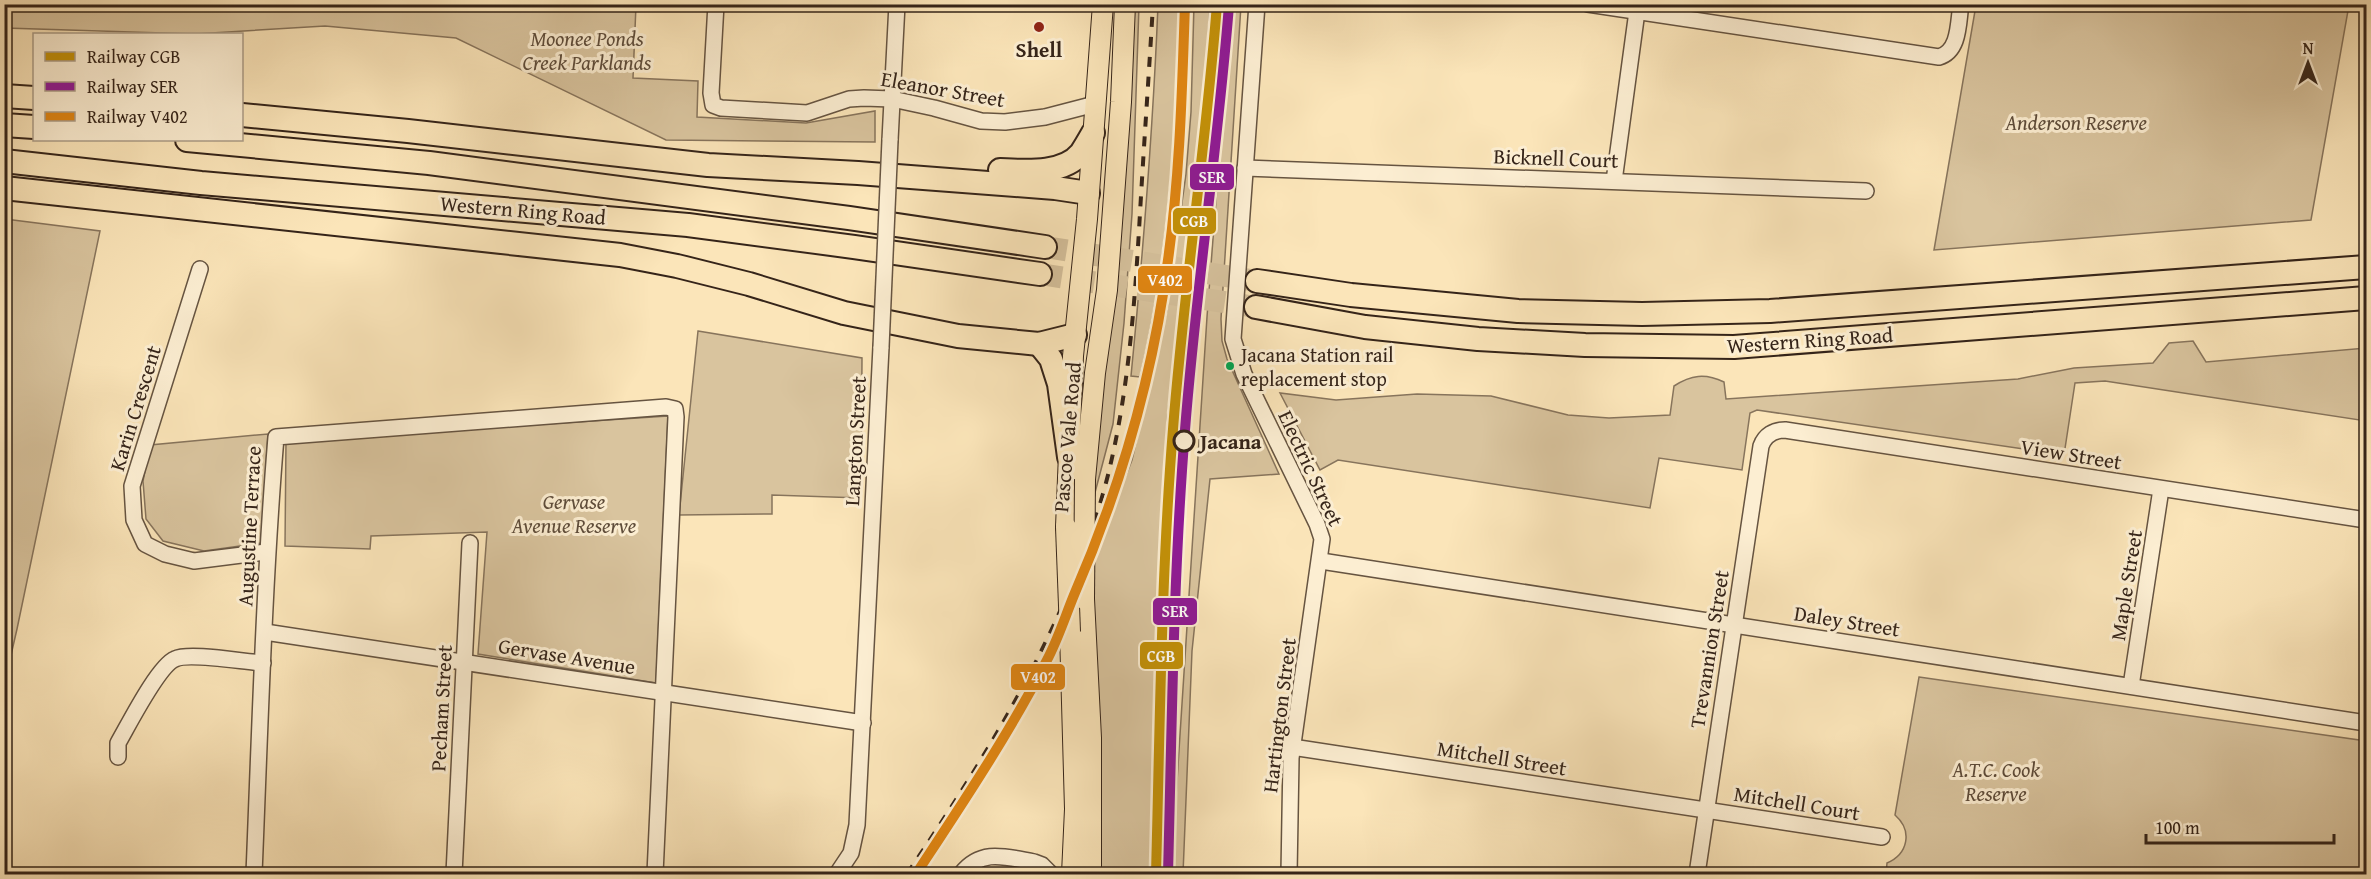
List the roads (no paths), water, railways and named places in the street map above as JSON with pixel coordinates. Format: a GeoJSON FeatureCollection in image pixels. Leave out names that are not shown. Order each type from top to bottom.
{"type":"FeatureCollection","features":[{"type":"Feature","properties":{"kind":"highway"},"geometry":{"type":"LineString","coordinates":[[4,96],[33,98]]}},
{"type":"Feature","properties":{"kind":"highway"},"geometry":{"type":"LineString","coordinates":[[243,116],[408,131],[708,165],[858,173],[1055,188],[1088,193]]}},
{"type":"Feature","properties":{"kind":"highway"},"geometry":{"type":"LineString","coordinates":[[4,125],[33,127]]}},
{"type":"Feature","properties":{"kind":"highway"},"geometry":{"type":"LineString","coordinates":[[858,173],[920,167],[1016,171],[1049,169],[1066,164],[1080,154],[1093,133]]}},
{"type":"Feature","properties":{"kind":"highway","name":"Western Ring Road"},"geometry":{"type":"LineString","coordinates":[[198,141],[429,163],[849,218],[1044,247]]}},
{"type":"Feature","properties":{"kind":"highway","name":"Western Ring Road"},"geometry":{"type":"LineString","coordinates":[[4,160],[201,183],[688,225],[1040,274]]}},
{"type":"Feature","properties":{"kind":"highway"},"geometry":{"type":"LineString","coordinates":[[4,188],[620,255],[739,281],[844,313],[958,336],[1039,344],[1075,335]]}},
{"type":"Feature","properties":{"kind":"highway","name":"Western Ring Road"},"geometry":{"type":"LineString","coordinates":[[1257,281],[1351,295],[1506,310],[1642,314],[1770,311],[2367,267]]}},
{"type":"Feature","properties":{"kind":"highway","name":"Western Ring Road"},"geometry":{"type":"LineString","coordinates":[[1256,308],[1365,327],[1478,339],[1585,345],[1734,347],[2367,298]]}},
{"type":"Feature","properties":{"kind":"highway"},"geometry":{"type":"LineString","coordinates":[[1039,344],[1051,360],[1059,384],[1069,457]]}},
{"type":"Feature","properties":{"kind":"main road","name":"Pascoe Vale Road"},"geometry":{"type":"LineString","coordinates":[[1072,874],[1075,809],[1066,527],[1075,335],[1103,4]]}},
{"type":"Feature","properties":{"kind":"main road","name":"Pascoe Vale Road"},"geometry":{"type":"LineString","coordinates":[[1091,874],[1091,738],[1084,599],[1085,479],[1088,431],[1112,236],[1125,4]]}},
{"type":"Feature","properties":{"kind":"main road"},"geometry":{"type":"LineString","coordinates":[[1088,193],[1106,202],[1113,213]]}},
{"type":"Feature","properties":{"kind":"main road"},"geometry":{"type":"LineString","coordinates":[[1075,335],[1082,329],[1092,313],[1112,236]]}},
{"type":"Feature","properties":{"kind":"street","name":"Eleanor Street"},"geometry":{"type":"LineString","coordinates":[[716,4],[711,93],[713,105],[720,108],[797,114],[818,111],[849,99],[892,99],[981,120],[1005,122],[1045,117],[1095,104]]}},
{"type":"Feature","properties":{"kind":"street","name":"Langton Street"},"geometry":{"type":"LineString","coordinates":[[837,874],[848,860],[855,840],[863,723],[897,4]]}},
{"type":"Feature","properties":{"kind":"street","name":"Electric Street"},"geometry":{"type":"LineString","coordinates":[[1257,4],[1234,318],[1235,348],[1244,374],[1321,533],[1321,561]]}},
{"type":"Feature","properties":{"kind":"street"},"geometry":{"type":"LineString","coordinates":[[1588,4],[1638,8],[1930,57],[1944,56],[1951,51],[1961,4]]}},
{"type":"Feature","properties":{"kind":"street"},"geometry":{"type":"LineString","coordinates":[[1614,181],[1638,8]]}},
{"type":"Feature","properties":{"kind":"street","name":"Bicknell Court"},"geometry":{"type":"LineString","coordinates":[[1245,168],[1866,191]]}},
{"type":"Feature","properties":{"kind":"street","name":"Karin Crescent"},"geometry":{"type":"LineString","coordinates":[[200,269],[132,486],[134,520],[145,543],[165,554],[194,561],[266,552]]}},
{"type":"Feature","properties":{"kind":"street","name":"Augustine Terrace"},"geometry":{"type":"LineString","coordinates":[[254,874],[265,632],[266,552],[276,436],[666,407],[675,409],[664,693]]}},
{"type":"Feature","properties":{"kind":"street","name":"View Street"},"geometry":{"type":"LineString","coordinates":[[1770,434],[1785,430],[2367,520]]}},
{"type":"Feature","properties":{"kind":"street","name":"Trevannion Street"},"geometry":{"type":"LineString","coordinates":[[1697,874],[1761,446],[1770,434]]}},
{"type":"Feature","properties":{"kind":"street","name":"Maple Street"},"geometry":{"type":"LineString","coordinates":[[2131,686],[2162,489]]}},
{"type":"Feature","properties":{"kind":"street","name":"Pecham Street"},"geometry":{"type":"LineString","coordinates":[[454,874],[470,543]]}},
{"type":"Feature","properties":{"kind":"street","name":"Daley Street"},"geometry":{"type":"LineString","coordinates":[[1321,561],[2367,723]]}},
{"type":"Feature","properties":{"kind":"street","name":"Hartington Street"},"geometry":{"type":"LineString","coordinates":[[1289,874],[1292,747],[1321,561]]}},
{"type":"Feature","properties":{"kind":"street","name":"Gervase Avenue"},"geometry":{"type":"LineString","coordinates":[[265,632],[863,723]]}},
{"type":"Feature","properties":{"kind":"street"},"geometry":{"type":"LineString","coordinates":[[118,757],[118,743],[161,670],[175,658],[194,657],[263,663]]}},
{"type":"Feature","properties":{"kind":"street"},"geometry":{"type":"LineString","coordinates":[[655,874],[664,693]]}},
{"type":"Feature","properties":{"kind":"street","name":"Mitchell Street"},"geometry":{"type":"LineString","coordinates":[[1292,747],[1706,810]]}},
{"type":"Feature","properties":{"kind":"street","name":"Mitchell Court"},"geometry":{"type":"LineString","coordinates":[[1706,810],[1882,837]]}},
{"type":"Feature","properties":{"kind":"street"},"geometry":{"type":"LineString","coordinates":[[962,874],[977,858],[987,857],[1034,862],[1042,865],[1051,874]]}},
{"type":"Feature","properties":{"kind":"tunnel"},"geometry":{"type":"LineString","coordinates":[[1045,247],[1257,281]]}},
{"type":"Feature","properties":{"kind":"tunnel"},"geometry":{"type":"LineString","coordinates":[[1040,274],[1256,307]]}},
{"type":"Feature","properties":{"kind":"railway"},"geometry":{"type":"LineString","coordinates":[[907,874],[968,780],[1025,683],[1073,582],[1108,475],[1126,378],[1133,312],[1153,4]]}},
{"type":"Feature","properties":{"kind":"rail line","name":"V402"},"geometry":{"type":"LineString","coordinates":[[916,874],[1001,742],[1047,660],[1091,555],[1133,431],[1162,303],[1172,228],[1178,164],[1185,4]]}},
{"type":"Feature","properties":{"kind":"rail line","name":"CGB"},"geometry":{"type":"LineString","coordinates":[[1156,874],[1169,485],[1178,376],[1217,4]]}},
{"type":"Feature","properties":{"kind":"rail line","name":"SER"},"geometry":{"type":"LineString","coordinates":[[1168,874],[1181,486],[1190,377],[1229,5]]}},
{"type":"Feature","properties":{"kind":"place","name":"Shell"},"geometry":{"type":"Point","coordinates":[1039,27]}},
{"type":"Feature","properties":{"kind":"place","name":"Jacana Station rail replacement stop"},"geometry":{"type":"Point","coordinates":[1230,366]}},
{"type":"Feature","properties":{"kind":"place","name":"Jacana"},"geometry":{"type":"Point","coordinates":[1184,441]}},
{"type":"Feature","properties":{"kind":"park label","name":"Moonee Ponds Creek Parklands"},"geometry":{"type":"Point","coordinates":[587,50]}},
{"type":"Feature","properties":{"kind":"park label","name":"Anderson Reserve"},"geometry":{"type":"Point","coordinates":[2076,122]}},
{"type":"Feature","properties":{"kind":"park label","name":"Gervase Avenue Reserve"},"geometry":{"type":"Point","coordinates":[574,513]}},
{"type":"Feature","properties":{"kind":"park label","name":"A.T.C. Cook Reserve"},"geometry":{"type":"Point","coordinates":[1996,781]}}]}
